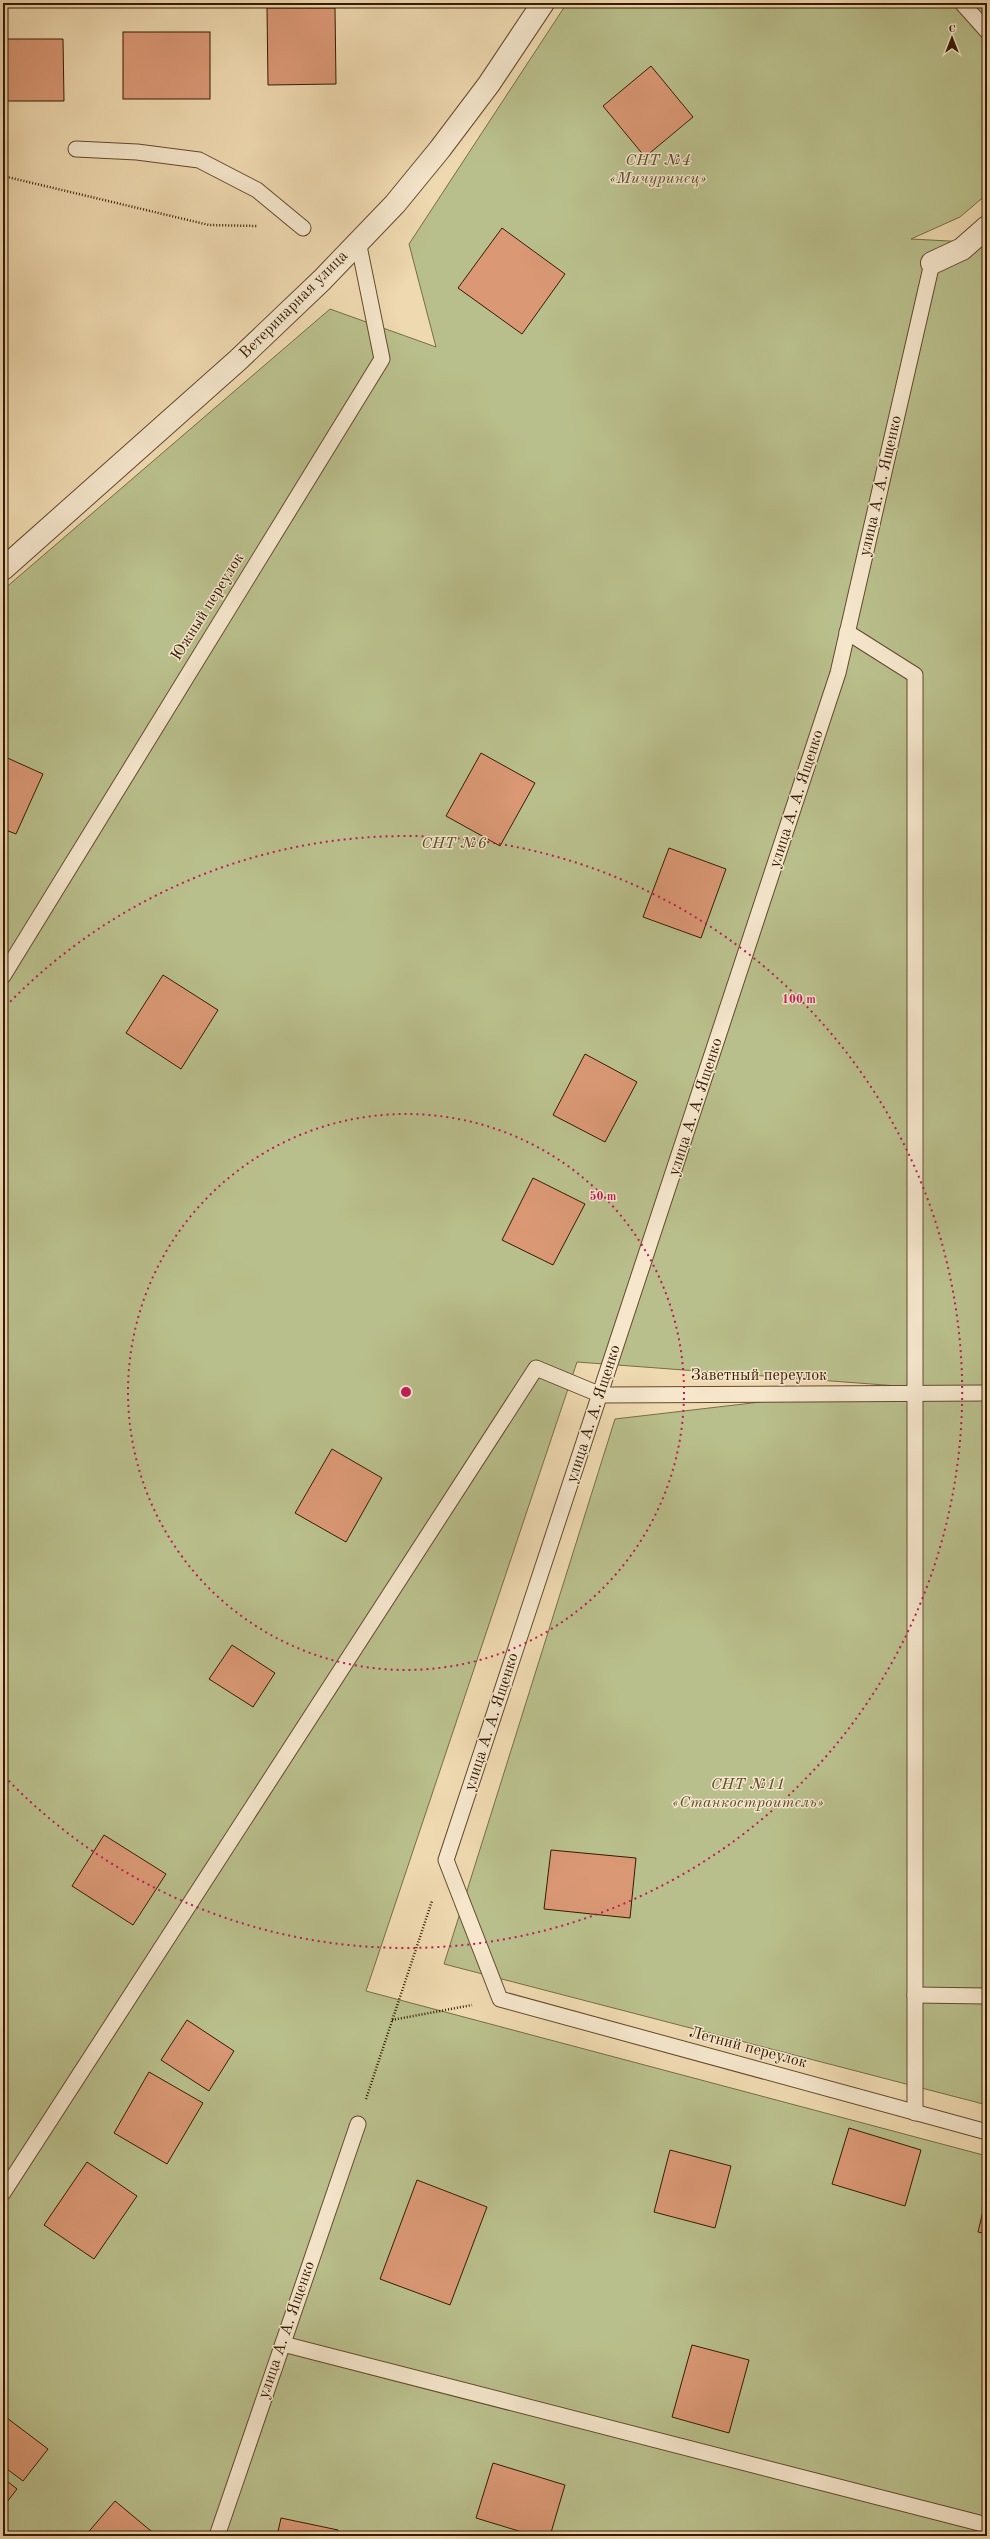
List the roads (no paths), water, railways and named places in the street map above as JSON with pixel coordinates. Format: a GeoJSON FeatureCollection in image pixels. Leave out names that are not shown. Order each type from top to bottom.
{"type":"FeatureCollection","features":[{"type":"Feature","properties":{"kind":"street","name":"Ветеринарная улица"},"geometry":{"type":"LineString","coordinates":[[3,569],[238,360],[322,280],[395,204],[440,149],[489,84],[543,3]]}},
{"type":"Feature","properties":{"kind":"street","name":"улица А. А. Ященко"},"geometry":{"type":"LineString","coordinates":[[932,264],[962,249],[987,228]]}},
{"type":"Feature","properties":{"kind":"lane"},"geometry":{"type":"LineString","coordinates":[[962,3],[987,31]]}},
{"type":"Feature","properties":{"kind":"lane"},"geometry":{"type":"LineString","coordinates":[[76,149],[137,152],[198,160],[257,190],[304,228]]}},
{"type":"Feature","properties":{"kind":"lane","name":"Южный переулок"},"geometry":{"type":"LineString","coordinates":[[3,976],[382,359],[358,241]]}},
{"type":"Feature","properties":{"kind":"lane","name":"улица А. А. Ященко"},"geometry":{"type":"LineString","coordinates":[[500,1999],[446,1860],[601,1395],[838,674],[932,264]]}},
{"type":"Feature","properties":{"kind":"lane"},"geometry":{"type":"LineString","coordinates":[[848,632],[915,675],[916,2113]]}},
{"type":"Feature","properties":{"kind":"lane","name":"Заветный переулок"},"geometry":{"type":"LineString","coordinates":[[3,2193],[536,1368],[601,1395],[987,1393]]}},
{"type":"Feature","properties":{"kind":"lane"},"geometry":{"type":"LineString","coordinates":[[916,1995],[987,1996]]}},
{"type":"Feature","properties":{"kind":"lane","name":"Летний переулок"},"geometry":{"type":"LineString","coordinates":[[500,1999],[987,2132]]}},
{"type":"Feature","properties":{"kind":"lane","name":"улица А. А. Ященко"},"geometry":{"type":"LineString","coordinates":[[217,2536],[358,2124]]}},
{"type":"Feature","properties":{"kind":"lane"},"geometry":{"type":"LineString","coordinates":[[283,2344],[987,2525]]}},
{"type":"Feature","properties":{"kind":"park label","name":"СНТ №4 «Мичуринец»"},"geometry":{"type":"Point","coordinates":[658,170]}},
{"type":"Feature","properties":{"kind":"park label","name":"СНТ №6"},"geometry":{"type":"Point","coordinates":[454,844]}},
{"type":"Feature","properties":{"kind":"park label","name":"СНТ №11 «Станкостроитель»"},"geometry":{"type":"Point","coordinates":[748,1794]}}]}
